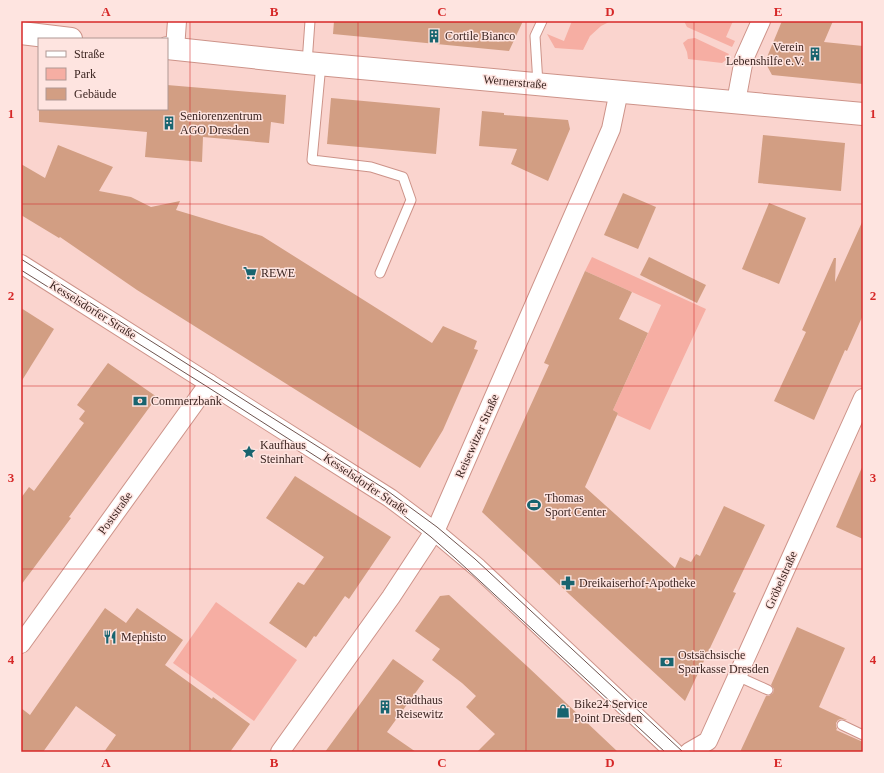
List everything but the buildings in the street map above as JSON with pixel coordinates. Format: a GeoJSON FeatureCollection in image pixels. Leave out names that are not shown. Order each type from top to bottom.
{"type":"FeatureCollection","features":[{"type":"Feature","properties":{"kind":"street"},"geometry":{"type":"LineString","coordinates":[[171,48],[177,21]]}},
{"type":"Feature","properties":{"kind":"street"},"geometry":{"type":"LineString","coordinates":[[736,102],[744,59],[761,21]]}},
{"type":"Feature","properties":{"kind":"street"},"geometry":{"type":"LineString","coordinates":[[21,34],[60,38]]}},
{"type":"Feature","properties":{"kind":"street","name":"Wernerstraße"},"geometry":{"type":"LineString","coordinates":[[171,48],[314,63],[863,114]]}},
{"type":"Feature","properties":{"kind":"street","name":"Reisewitzer Straße"},"geometry":{"type":"LineString","coordinates":[[280,752],[391,597],[434,531],[611,129],[619,92]]}},
{"type":"Feature","properties":{"kind":"street","name":"Kesselsdorfer Straße"},"geometry":{"type":"LineString","coordinates":[[21,264],[380,491],[434,531],[489,579],[674,752]]}},
{"type":"Feature","properties":{"kind":"street","name":"Poststraße"},"geometry":{"type":"LineString","coordinates":[[21,644],[209,383]]}},
{"type":"Feature","properties":{"kind":"street","name":"Gröbelstraße"},"geometry":{"type":"LineString","coordinates":[[689,752],[708,741],[862,402]]}},
{"type":"Feature","properties":{"kind":"lane"},"geometry":{"type":"LineString","coordinates":[[310,21],[314,63],[312,160],[371,167],[403,177],[411,200],[380,273]]}},
{"type":"Feature","properties":{"kind":"lane"},"geometry":{"type":"LineString","coordinates":[[538,84],[535,36],[542,21]]}},
{"type":"Feature","properties":{"kind":"lane"},"geometry":{"type":"LineString","coordinates":[[737,676],[768,690]]}},
{"type":"Feature","properties":{"kind":"lane"},"geometry":{"type":"LineString","coordinates":[[842,725],[863,734]]}},
{"type":"Feature","properties":{"kind":"green space"},"geometry":{"type":"Polygon","coordinates":[[[572,21],[611,21],[601,26],[590,36],[583,50],[555,48],[547,34],[564,41],[572,21]]]}},
{"type":"Feature","properties":{"kind":"green space"},"geometry":{"type":"Polygon","coordinates":[[[684,21],[733,21],[726,37],[735,41],[732,47],[687,27],[684,21]]]}},
{"type":"Feature","properties":{"kind":"green space"},"geometry":{"type":"Polygon","coordinates":[[[695,38],[729,54],[726,60],[722,63],[688,59],[683,43],[688,39],[695,38]]]}},
{"type":"Feature","properties":{"kind":"green space"},"geometry":{"type":"Polygon","coordinates":[[[592,257],[706,309],[650,430],[617,415],[618,413],[613,410],[661,305],[585,271],[592,257]]]}},
{"type":"Feature","properties":{"kind":"green space"},"geometry":{"type":"Polygon","coordinates":[[[216,602],[297,660],[254,721],[173,663],[216,602]]]}},
{"type":"Feature","properties":{"kind":"tram line"},"geometry":{"type":"LineString","coordinates":[[21,259],[385,489],[437,527],[475,559],[683,752]]}},
{"type":"Feature","properties":{"kind":"tram line"},"geometry":{"type":"LineString","coordinates":[[21,270],[384,500],[455,558],[665,752]]}},
{"type":"Feature","properties":{"kind":"place","name":"Cortile Bianco"},"geometry":{"type":"Point","coordinates":[434,36]}},
{"type":"Feature","properties":{"kind":"place","name":"Verein Lebenshilfe e.V."},"geometry":{"type":"Point","coordinates":[815,54]}},
{"type":"Feature","properties":{"kind":"place","name":"Seniorenzentrum AGO Dresden"},"geometry":{"type":"Point","coordinates":[169,123]}},
{"type":"Feature","properties":{"kind":"place","name":"REWE"},"geometry":{"type":"Point","coordinates":[250,273]}},
{"type":"Feature","properties":{"kind":"place","name":"Commerzbank"},"geometry":{"type":"Point","coordinates":[140,401]}},
{"type":"Feature","properties":{"kind":"place","name":"Kaufhaus Steinhart"},"geometry":{"type":"Point","coordinates":[249,452]}},
{"type":"Feature","properties":{"kind":"place","name":"Thomas Sport Center"},"geometry":{"type":"Point","coordinates":[534,505]}},
{"type":"Feature","properties":{"kind":"place","name":"Dreikaiserhof-Apotheke"},"geometry":{"type":"Point","coordinates":[568,583]}},
{"type":"Feature","properties":{"kind":"place","name":"Mephisto"},"geometry":{"type":"Point","coordinates":[110,637]}},
{"type":"Feature","properties":{"kind":"place","name":"Ostsächsische Sparkasse Dresden"},"geometry":{"type":"Point","coordinates":[667,662]}},
{"type":"Feature","properties":{"kind":"place","name":"Stadthaus Reisewitz"},"geometry":{"type":"Point","coordinates":[385,707]}},
{"type":"Feature","properties":{"kind":"place","name":"Bike24 Service Point Dresden"},"geometry":{"type":"Point","coordinates":[563,711]}}]}
